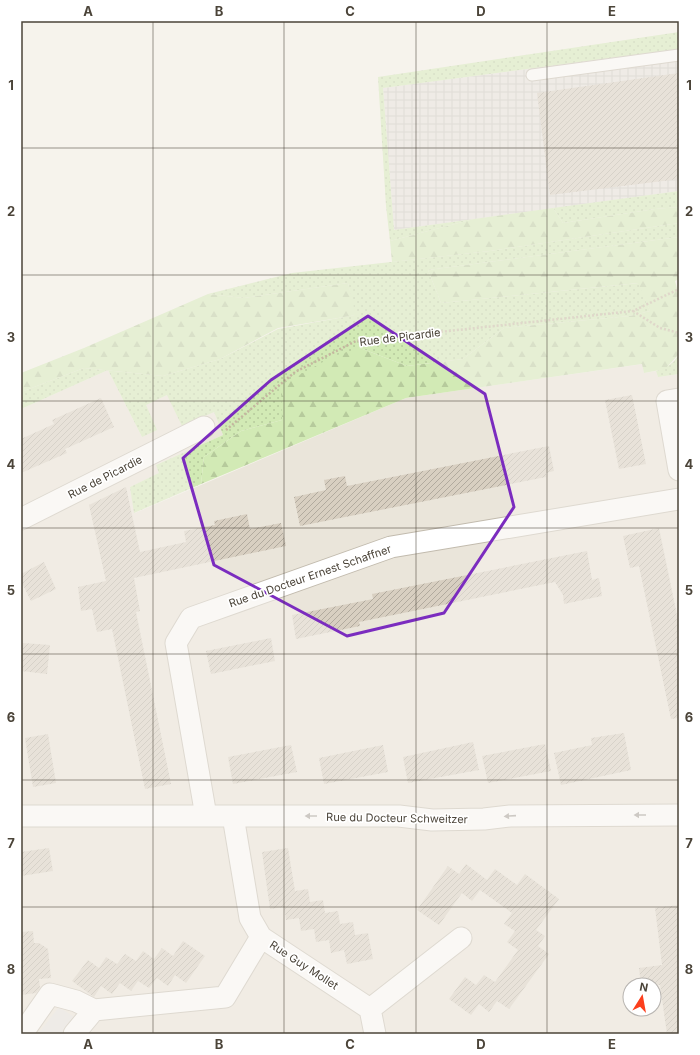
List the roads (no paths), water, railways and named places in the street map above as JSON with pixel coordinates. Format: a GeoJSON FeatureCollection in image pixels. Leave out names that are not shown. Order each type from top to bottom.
{"type":"FeatureCollection","features":[{"type":"Feature","properties":{"kind":"street"},"geometry":{"type":"LineString","coordinates":[[679,399],[667,401],[679,470]]}},
{"type":"Feature","properties":{"kind":"street","name":"Rue de Picardie"},"geometry":{"type":"LineString","coordinates":[[21,519],[204,427]]}},
{"type":"Feature","properties":{"kind":"street","name":"Rue du Docteur Ernest Schaffner"},"geometry":{"type":"LineString","coordinates":[[206,816],[176,643],[191,618],[391,547],[679,499]]}},
{"type":"Feature","properties":{"kind":"street","name":"Rue du Docteur Schweitzer"},"geometry":{"type":"LineString","coordinates":[[21,816],[399,816],[432,820],[484,819],[510,816],[679,815]]}},
{"type":"Feature","properties":{"kind":"street","name":"Rue Guy Mollet"},"geometry":{"type":"LineString","coordinates":[[233,816],[250,918],[261,938],[370,1009]]}},
{"type":"Feature","properties":{"kind":"street"},"geometry":{"type":"LineString","coordinates":[[22,1034],[50,994],[76,1000],[94,1010],[225,997],[261,938]]}},
{"type":"Feature","properties":{"kind":"street"},"geometry":{"type":"LineString","coordinates":[[375,1034],[370,1009],[461,938]]}},
{"type":"Feature","properties":{"kind":"street"},"geometry":{"type":"LineString","coordinates":[[74,1034],[94,1010]]}},
{"type":"Feature","properties":{"kind":"lane"},"geometry":{"type":"LineString","coordinates":[[532,74],[679,55]]}}]}
